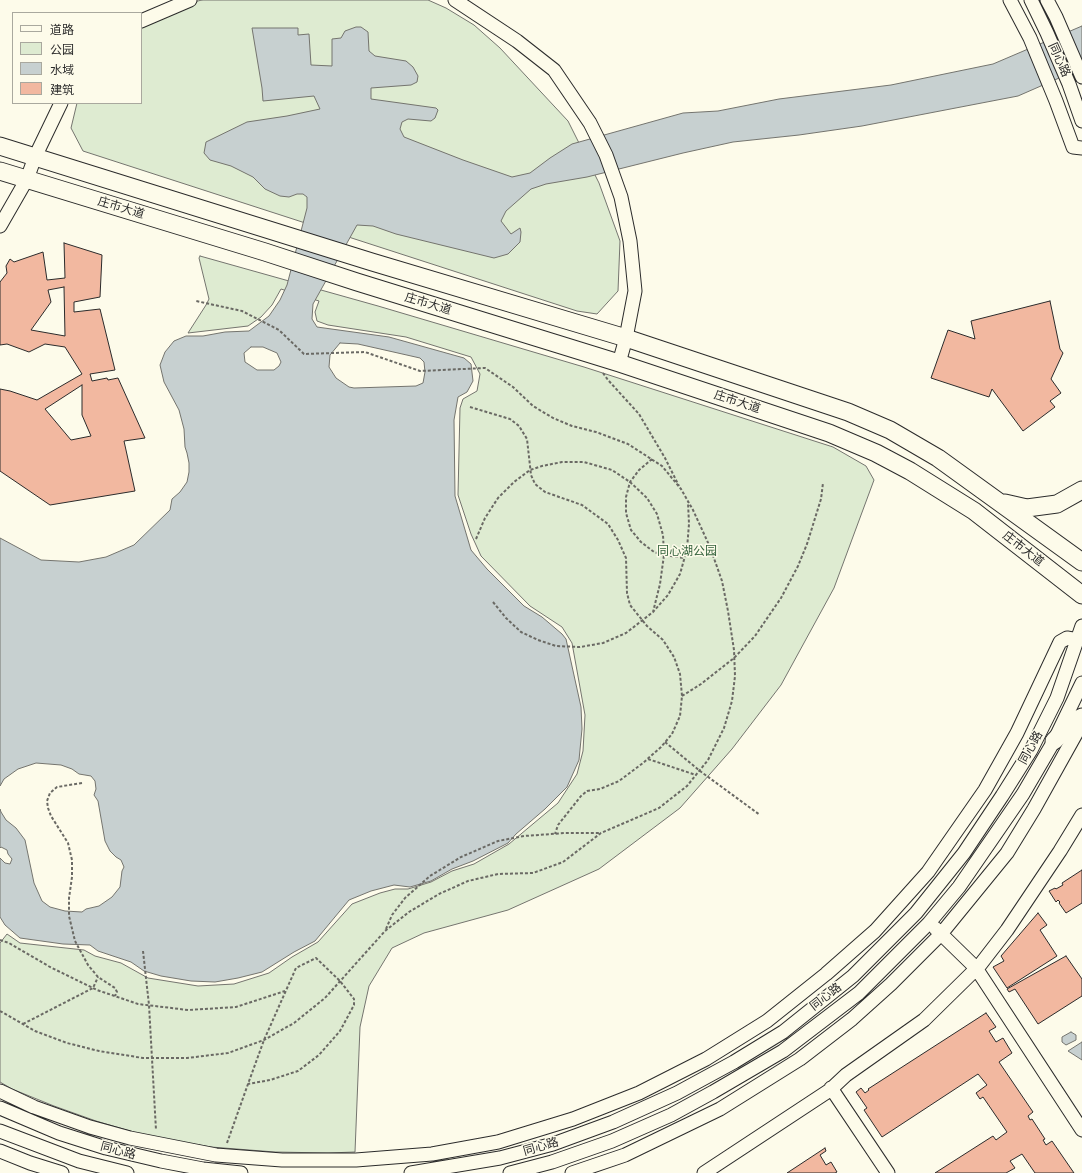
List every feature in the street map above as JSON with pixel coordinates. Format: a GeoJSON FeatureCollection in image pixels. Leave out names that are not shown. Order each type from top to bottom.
{"type":"FeatureCollection","features":[{"type":"Feature","properties":{"kind":"main road","name":"庄市大道"},"geometry":{"type":"LineString","coordinates":[[0,146],[261,228],[626,338],[848,412],[883,427],[938,458],[1082,562]]}},
{"type":"Feature","properties":{"kind":"main road","name":"庄市大道"},"geometry":{"type":"LineString","coordinates":[[0,170],[619,363],[829,433],[876,452],[910,471],[974,511],[1082,594]]}},
{"type":"Feature","properties":{"kind":"main road"},"geometry":{"type":"LineString","coordinates":[[998,502],[1027,508],[1057,504],[1082,490]]}},
{"type":"Feature","properties":{"kind":"main road"},"geometry":{"type":"LineString","coordinates":[[1054,741],[1074,721],[1082,717]]}},
{"type":"Feature","properties":{"kind":"street"},"geometry":{"type":"LineString","coordinates":[[142,21],[190,0]]}},
{"type":"Feature","properties":{"kind":"street"},"geometry":{"type":"LineString","coordinates":[[455,0],[518,41],[554,70],[590,123],[606,155],[621,197],[630,241],[635,291],[626,338],[619,363]]}},
{"type":"Feature","properties":{"kind":"street"},"geometry":{"type":"LineString","coordinates":[[1010,0],[1030,38],[1073,147],[1082,148]]}},
{"type":"Feature","properties":{"kind":"street","name":"同心路"},"geometry":{"type":"LineString","coordinates":[[1031,0],[1069,84],[1082,121]]}},
{"type":"Feature","properties":{"kind":"street","name":"同心路"},"geometry":{"type":"LineString","coordinates":[[1047,0],[1082,77]]}},
{"type":"Feature","properties":{"kind":"street"},"geometry":{"type":"LineString","coordinates":[[0,226],[27,179],[35,157],[61,104]]}},
{"type":"Feature","properties":{"kind":"street","name":"同心路"},"geometry":{"type":"LineString","coordinates":[[412,1173],[500,1158],[553,1144],[613,1122],[663,1100],[734,1062],[783,1032],[853,976],[916,913],[964,853],[1031,750],[1057,698],[1082,626]]}},
{"type":"Feature","properties":{"kind":"street"},"geometry":{"type":"LineString","coordinates":[[0,1091],[34,1107],[90,1127],[130,1138],[216,1155],[282,1160],[349,1160],[432,1154],[498,1142],[573,1119],[639,1093],[706,1059],[767,1021],[826,974],[875,931],[928,872],[985,790],[1017,733],[1060,642],[1067,638],[1078,640]]}},
{"type":"Feature","properties":{"kind":"street","name":"同心路"},"geometry":{"type":"LineString","coordinates":[[510,1173],[552,1162],[671,1116],[783,1051],[858,993],[929,923],[959,887],[1023,794],[1054,741],[1082,683]]}},
{"type":"Feature","properties":{"kind":"street"},"geometry":{"type":"LineString","coordinates":[[572,1173],[624,1155],[720,1109],[800,1059],[852,1019],[891,984],[941,934],[1007,853],[1034,809],[1082,723]]}},
{"type":"Feature","properties":{"kind":"street"},"geometry":{"type":"LineString","coordinates":[[704,1173],[831,1088],[846,1075],[924,1020],[976,968],[1007,930],[1060,851],[1082,815]]}},
{"type":"Feature","properties":{"kind":"street"},"geometry":{"type":"LineString","coordinates":[[929,923],[976,968],[1082,1130]]}},
{"type":"Feature","properties":{"kind":"street"},"geometry":{"type":"LineString","coordinates":[[831,1088],[888,1173]]}},
{"type":"Feature","properties":{"kind":"street","name":"同心路"},"geometry":{"type":"LineString","coordinates":[[0,1108],[58,1133],[106,1148],[203,1169],[241,1173]]}},
{"type":"Feature","properties":{"kind":"street","name":"同心路"},"geometry":{"type":"LineString","coordinates":[[0,1131],[80,1161],[127,1173]]}},
{"type":"Feature","properties":{"kind":"street"},"geometry":{"type":"LineString","coordinates":[[0,1151],[30,1163],[62,1173]]}},
{"type":"Feature","properties":{"kind":"path"},"geometry":{"type":"LineString","coordinates":[[196,301],[242,311],[279,330],[304,354],[365,352],[420,371],[486,368],[513,387],[533,406],[553,418],[572,426],[596,432],[628,444],[662,466],[681,489]]}},
{"type":"Feature","properties":{"kind":"path"},"geometry":{"type":"LineString","coordinates":[[0,1012],[35,1031],[67,1043],[99,1051],[151,1058],[187,1058],[228,1053],[264,1040],[294,1023],[325,998],[385,931],[409,912],[439,894],[468,881],[498,874],[533,873],[563,862],[601,833],[659,808],[687,786],[708,760],[724,728],[732,701],[735,676],[734,658],[728,611],[722,581],[710,547],[665,458],[639,414],[608,380],[590,354]]}},
{"type":"Feature","properties":{"kind":"path"},"geometry":{"type":"LineString","coordinates":[[470,407],[510,419],[519,426],[527,439],[530,470],[535,484],[545,492],[582,505],[608,524],[618,540],[626,558],[627,593],[630,605],[642,621],[663,640],[674,657],[680,674],[682,696],[680,716],[672,734],[648,759],[619,781],[600,789],[587,791],[581,796],[558,825],[555,834]]}},
{"type":"Feature","properties":{"kind":"path"},"geometry":{"type":"LineString","coordinates":[[652,460],[639,470],[630,482],[626,497],[626,513],[631,530],[641,542],[654,552],[684,558]]}},
{"type":"Feature","properties":{"kind":"path"},"geometry":{"type":"LineString","coordinates":[[476,539],[485,518],[498,498],[514,482],[530,470],[562,462],[584,462],[612,470],[630,482],[647,498],[657,514],[663,535],[664,555],[660,584],[653,612]]}},
{"type":"Feature","properties":{"kind":"path"},"geometry":{"type":"LineString","coordinates":[[682,696],[701,684],[734,658],[755,636],[781,598],[798,566],[807,544],[821,500],[823,483]]}},
{"type":"Feature","properties":{"kind":"path"},"geometry":{"type":"LineString","coordinates":[[493,602],[506,618],[521,632],[556,646],[580,647],[603,643],[626,633],[653,612],[668,595],[680,574],[687,549],[689,524],[688,501]]}},
{"type":"Feature","properties":{"kind":"path"},"geometry":{"type":"LineString","coordinates":[[665,742],[700,771],[760,815]]}},
{"type":"Feature","properties":{"kind":"path"},"geometry":{"type":"LineString","coordinates":[[648,759],[696,775]]}},
{"type":"Feature","properties":{"kind":"path"},"geometry":{"type":"LineString","coordinates":[[82,783],[57,787],[50,793],[47,801],[51,816],[68,843],[72,860],[69,916],[76,942],[88,965],[98,977],[115,988],[117,992],[115,996]]}},
{"type":"Feature","properties":{"kind":"path"},"geometry":{"type":"LineString","coordinates":[[385,931],[392,915],[405,898],[430,876],[461,857],[498,842],[524,836],[601,833]]}},
{"type":"Feature","properties":{"kind":"path"},"geometry":{"type":"LineString","coordinates":[[0,940],[9,943],[50,967],[93,988],[138,1004],[188,1010],[236,1007],[285,991]]}},
{"type":"Feature","properties":{"kind":"path"},"geometry":{"type":"LineString","coordinates":[[143,951],[149,1005],[156,1130]]}},
{"type":"Feature","properties":{"kind":"path"},"geometry":{"type":"LineString","coordinates":[[227,1142],[248,1084],[264,1040],[296,968],[316,958],[340,981],[354,999],[354,1005],[340,1031],[319,1055],[298,1071],[270,1080],[248,1084]]}},
{"type":"Feature","properties":{"kind":"path"},"geometry":{"type":"LineString","coordinates":[[23,1024],[93,988],[98,977]]}},
{"type":"Feature","properties":{"kind":"green space"},"geometry":{"type":"Polygon","coordinates":[[[202,0],[428,0],[446,8],[474,25],[500,48],[568,121],[599,183],[620,241],[618,291],[597,314],[577,311],[83,151],[71,128],[77,104],[142,104],[142,24],[189,3],[202,0]]]}},
{"type":"Feature","properties":{"kind":"green space","name":"同心湖公园"},"geometry":{"type":"Polygon","coordinates":[[[200,256],[378,306],[584,367],[833,447],[866,466],[874,480],[834,588],[781,685],[732,749],[680,808],[599,869],[508,910],[424,933],[392,948],[369,986],[360,1027],[355,1152],[275,1152],[211,1147],[150,1137],[96,1121],[54,1106],[12,1089],[0,1082],[0,943],[7,934],[20,943],[84,950],[95,956],[121,963],[148,978],[198,986],[234,984],[269,973],[292,957],[318,942],[352,904],[380,893],[395,889],[408,889],[431,882],[452,871],[474,864],[509,844],[558,803],[577,774],[583,751],[585,715],[572,643],[562,627],[530,606],[481,556],[471,534],[458,495],[460,408],[463,399],[477,391],[480,374],[471,357],[406,337],[328,325],[317,321],[315,312],[319,301],[281,289],[272,305],[261,317],[248,326],[188,333],[209,299],[199,258],[200,256]]]}},
{"type":"Feature","properties":{"kind":"water"},"geometry":{"type":"Polygon","coordinates":[[[1082,26],[1082,68],[1018,96],[862,126],[733,142],[587,177],[546,184],[531,189],[506,211],[501,221],[511,234],[520,228],[520,242],[508,254],[494,258],[396,234],[373,226],[357,225],[313,304],[312,319],[317,327],[389,337],[464,358],[471,364],[473,381],[467,392],[458,397],[454,420],[455,496],[471,550],[487,569],[524,606],[542,617],[566,639],[581,707],[582,729],[579,760],[567,787],[508,843],[473,861],[452,869],[431,881],[410,887],[394,885],[371,891],[349,900],[315,941],[262,972],[238,978],[215,982],[191,981],[161,976],[144,971],[131,962],[98,951],[90,945],[63,944],[20,938],[5,925],[0,917],[0,858],[5,863],[10,864],[12,859],[7,850],[1,847],[0,848],[0,809],[6,820],[16,828],[25,840],[34,883],[42,901],[50,907],[65,911],[82,912],[86,909],[99,906],[112,897],[120,887],[124,867],[121,860],[110,851],[105,841],[98,801],[94,795],[96,789],[95,781],[91,776],[79,774],[72,769],[61,765],[36,763],[18,769],[4,779],[0,786],[0,538],[41,560],[79,562],[106,557],[134,545],[170,510],[172,499],[180,492],[187,482],[189,472],[184,429],[179,410],[164,382],[160,365],[165,352],[174,341],[186,336],[203,336],[225,332],[249,331],[269,316],[280,300],[287,285],[307,208],[307,197],[303,194],[297,194],[289,197],[280,196],[265,189],[253,177],[231,166],[210,160],[204,153],[206,142],[247,122],[320,109],[314,96],[263,101],[252,28],[298,28],[298,35],[309,34],[311,65],[332,66],[332,39],[341,38],[345,31],[356,27],[361,27],[368,32],[369,51],[375,56],[406,61],[413,67],[418,76],[417,82],[411,85],[371,88],[371,99],[436,108],[438,110],[435,118],[431,121],[408,119],[402,122],[400,129],[404,137],[512,177],[530,173],[572,144],[683,113],[718,111],[779,99],[891,85],[993,64],[1082,26]],[[340,343],[330,355],[329,367],[336,378],[349,387],[416,386],[423,383],[425,372],[424,362],[420,358],[358,344],[340,343]],[[251,347],[244,353],[245,362],[257,370],[274,370],[279,366],[281,362],[277,353],[263,347],[251,347]]]}},
{"type":"Feature","properties":{"kind":"water"},"geometry":{"type":"Polygon","coordinates":[[[1071,1032],[1076,1035],[1076,1040],[1066,1045],[1062,1042],[1062,1037],[1071,1032]]]}},
{"type":"Feature","properties":{"kind":"water"},"geometry":{"type":"Polygon","coordinates":[[[1082,1042],[1082,1060],[1068,1051],[1082,1042]]]}},
{"type":"Feature","properties":{"kind":"building"},"geometry":{"type":"Polygon","coordinates":[[[64,243],[102,255],[100,297],[74,302],[74,312],[100,309],[115,370],[90,374],[92,381],[107,378],[108,380],[118,378],[145,438],[124,441],[135,491],[50,505],[0,471],[0,389],[37,400],[82,374],[65,347],[45,344],[29,352],[7,344],[0,345],[0,282],[7,273],[6,266],[10,259],[14,262],[43,252],[47,280],[65,278],[64,243]],[[64,287],[48,290],[51,302],[31,330],[65,336],[64,287]],[[82,385],[45,409],[71,440],[91,436],[82,415],[82,385]]]}},
{"type":"Feature","properties":{"kind":"building"},"geometry":{"type":"Polygon","coordinates":[[[1050,301],[1060,349],[1063,353],[1051,379],[1061,393],[1050,401],[1055,407],[1023,431],[992,389],[989,397],[931,378],[948,330],[975,339],[971,321],[1050,301]]]}},
{"type":"Feature","properties":{"kind":"building"},"geometry":{"type":"Polygon","coordinates":[[[1082,870],[1082,903],[1066,913],[1059,903],[1060,902],[1058,900],[1056,902],[1049,891],[1063,885],[1062,883],[1082,870]]]}},
{"type":"Feature","properties":{"kind":"building"},"geometry":{"type":"Polygon","coordinates":[[[1038,913],[1047,925],[1040,930],[1057,956],[1007,988],[993,967],[1004,961],[1001,956],[1038,913]]]}},
{"type":"Feature","properties":{"kind":"building"},"geometry":{"type":"Polygon","coordinates":[[[1066,956],[1082,979],[1082,996],[1038,1024],[1015,989],[1009,992],[1007,989],[1066,956]]]}},
{"type":"Feature","properties":{"kind":"building"},"geometry":{"type":"Polygon","coordinates":[[[986,1013],[996,1027],[989,1031],[996,1042],[1003,1038],[1012,1053],[999,1062],[1033,1112],[1028,1116],[1030,1120],[1032,1119],[1045,1139],[1043,1140],[1046,1145],[1052,1141],[1074,1173],[1035,1173],[1022,1154],[1010,1161],[1015,1168],[1006,1173],[935,1173],[993,1136],[996,1140],[1007,1132],[983,1097],[980,1099],[976,1093],[987,1085],[978,1074],[882,1137],[864,1110],[867,1108],[856,1092],[861,1088],[865,1093],[869,1090],[868,1089],[986,1013]]]}},
{"type":"Feature","properties":{"kind":"building"},"geometry":{"type":"Polygon","coordinates":[[[825,1148],[826,1151],[820,1155],[826,1165],[831,1162],[837,1172],[787,1173],[825,1148]]]}}]}
